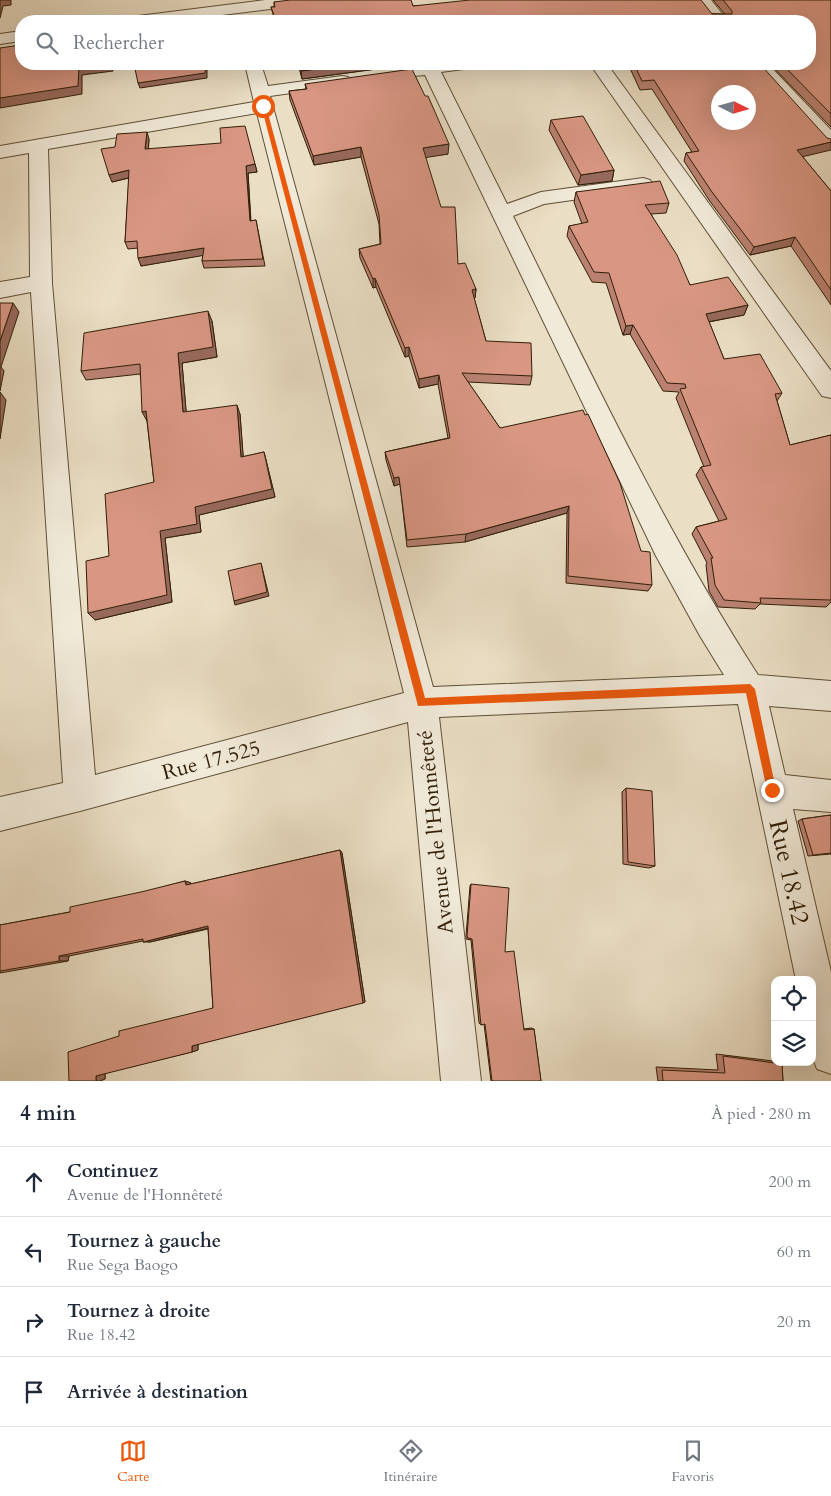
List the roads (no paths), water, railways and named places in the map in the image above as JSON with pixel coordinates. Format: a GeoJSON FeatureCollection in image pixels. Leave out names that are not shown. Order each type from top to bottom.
{"type":"FeatureCollection","features":[{"type":"Feature","properties":{"kind":"street"},"geometry":{"type":"LineString","coordinates":[[193,15],[303,0]]}},
{"type":"Feature","properties":{"kind":"street"},"geometry":{"type":"LineString","coordinates":[[702,0],[715,15]]}},
{"type":"Feature","properties":{"kind":"street"},"geometry":{"type":"LineString","coordinates":[[0,39],[15,37]]}},
{"type":"Feature","properties":{"kind":"street","name":"Avenue de l'Honnêteté"},"geometry":{"type":"LineString","coordinates":[[254,70],[422,703],[461,1081]]}},
{"type":"Feature","properties":{"kind":"street"},"geometry":{"type":"LineString","coordinates":[[393,74],[423,70]]}},
{"type":"Feature","properties":{"kind":"street"},"geometry":{"type":"LineString","coordinates":[[431,70],[666,547],[710,626],[750,689]]}},
{"type":"Feature","properties":{"kind":"street"},"geometry":{"type":"LineString","coordinates":[[602,70],[831,389]]}},
{"type":"Feature","properties":{"kind":"street"},"geometry":{"type":"LineString","coordinates":[[765,70],[831,141]]}},
{"type":"Feature","properties":{"kind":"street"},"geometry":{"type":"LineString","coordinates":[[0,152],[38,146],[355,79]]}},
{"type":"Feature","properties":{"kind":"street"},"geometry":{"type":"LineString","coordinates":[[38,146],[41,282],[80,795]]}},
{"type":"Feature","properties":{"kind":"street"},"geometry":{"type":"LineString","coordinates":[[501,213],[541,198],[681,179]]}},
{"type":"Feature","properties":{"kind":"street"},"geometry":{"type":"LineString","coordinates":[[0,290],[41,282]]}},
{"type":"Feature","properties":{"kind":"street","name":"Rue 17.525"},"geometry":{"type":"LineString","coordinates":[[0,814],[80,795],[422,703],[750,689],[831,696]]}},
{"type":"Feature","properties":{"kind":"street","name":"Rue 18.42"},"geometry":{"type":"LineString","coordinates":[[750,689],[831,1054]]}},
{"type":"Feature","properties":{"kind":"street"},"geometry":{"type":"LineString","coordinates":[[772,790],[831,796]]}}]}
